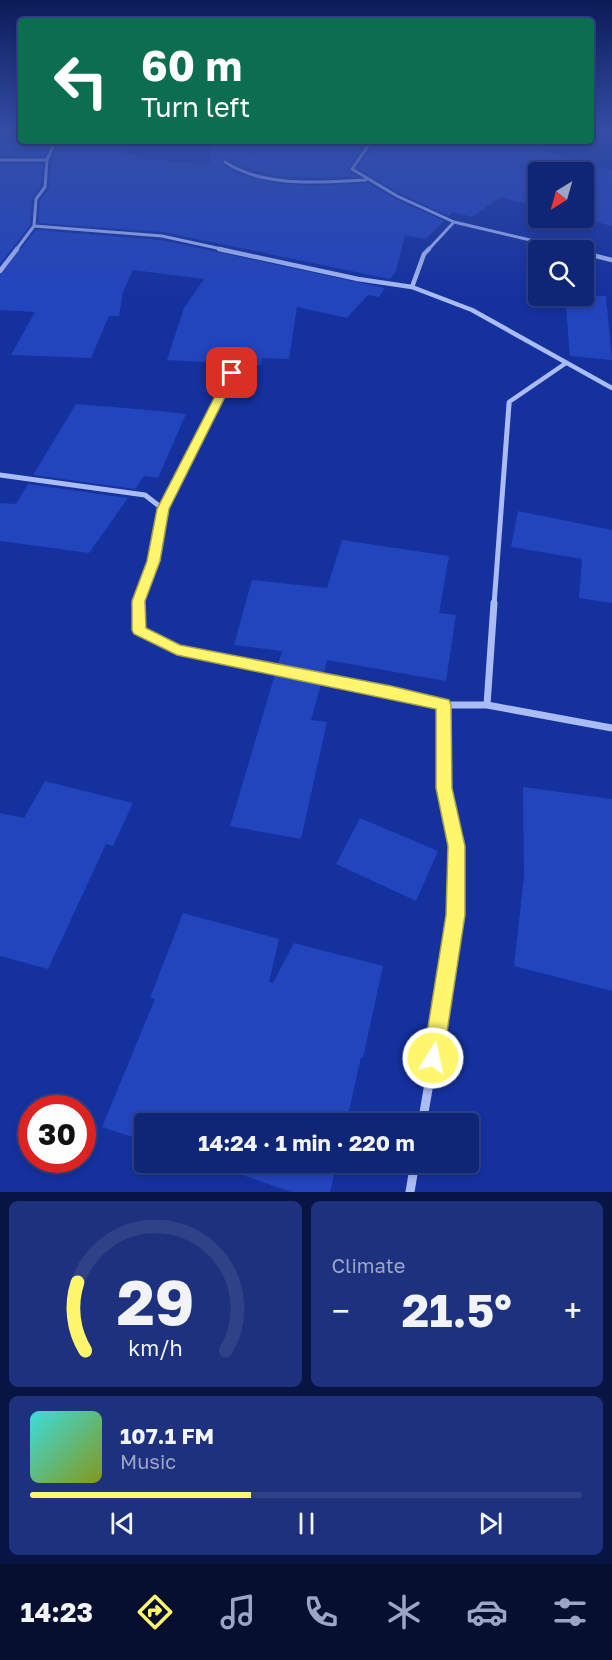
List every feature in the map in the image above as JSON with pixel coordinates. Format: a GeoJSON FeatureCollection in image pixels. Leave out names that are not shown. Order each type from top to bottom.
{"type":"FeatureCollection","features":[{"type":"Feature","properties":{"kind":"street"},"geometry":{"type":"LineString","coordinates":[[0,271],[34,226],[36,199],[45,185]]}},
{"type":"Feature","properties":{"kind":"street"},"geometry":{"type":"LineString","coordinates":[[375,185],[454,222],[530,240]]}},
{"type":"Feature","properties":{"kind":"street"},"geometry":{"type":"LineString","coordinates":[[412,287],[424,254],[454,222]]}},
{"type":"Feature","properties":{"kind":"street"},"geometry":{"type":"LineString","coordinates":[[34,226],[162,236],[358,279],[412,287],[472,310],[612,388]]}},
{"type":"Feature","properties":{"kind":"street"},"geometry":{"type":"LineString","coordinates":[[594,256],[612,260]]}},
{"type":"Feature","properties":{"kind":"street"},"geometry":{"type":"LineString","coordinates":[[487,705],[509,402],[566,363]]}},
{"type":"Feature","properties":{"kind":"street"},"geometry":{"type":"LineString","coordinates":[[232,373],[163,509],[153,561],[139,601],[139,630],[177,650],[380,690],[443,705],[487,705],[612,728]]}},
{"type":"Feature","properties":{"kind":"street"},"geometry":{"type":"LineString","coordinates":[[0,475],[145,495],[163,509]]}},
{"type":"Feature","properties":{"kind":"street"},"geometry":{"type":"LineString","coordinates":[[424,1113],[456,915],[456,846],[444,788],[443,705]]}},
{"type":"Feature","properties":{"kind":"street"},"geometry":{"type":"LineString","coordinates":[[410,1192],[413,1173]]}},
{"type":"Feature","properties":{"kind":"building"},"geometry":{"type":"Polygon","coordinates":[[[0,185],[41,185],[32,199],[30,225],[0,264],[0,185]]]}},
{"type":"Feature","properties":{"kind":"building"},"geometry":{"type":"Polygon","coordinates":[[[49,185],[371,185],[395,199],[444,221],[426,239],[405,235],[396,271],[390,279],[163,232],[38,223],[40,200],[49,185]]]}},
{"type":"Feature","properties":{"kind":"building"},"geometry":{"type":"Polygon","coordinates":[[[385,185],[528,185],[528,204],[501,197],[472,217],[453,212],[449,216],[385,185]]]}},
{"type":"Feature","properties":{"kind":"building"},"geometry":{"type":"Polygon","coordinates":[[[594,185],[612,185],[612,226],[594,221],[594,185]]]}},
{"type":"Feature","properties":{"kind":"building"},"geometry":{"type":"Polygon","coordinates":[[[36,230],[161,240],[385,288],[379,297],[368,295],[347,318],[297,307],[289,359],[262,358],[261,365],[167,360],[184,308],[204,279],[133,270],[123,292],[119,316],[109,316],[91,358],[11,355],[35,312],[0,310],[0,275],[36,230]]]}},
{"type":"Feature","properties":{"kind":"building"},"geometry":{"type":"Polygon","coordinates":[[[594,296],[606,296],[612,360],[570,356],[566,306],[594,306],[594,296]]]}},
{"type":"Feature","properties":{"kind":"building"},"geometry":{"type":"Polygon","coordinates":[[[76,404],[186,414],[158,478],[144,476],[135,489],[33,475],[76,404]]]}},
{"type":"Feature","properties":{"kind":"building"},"geometry":{"type":"Polygon","coordinates":[[[28,484],[128,498],[89,553],[0,541],[0,503],[16,504],[28,484]]]}},
{"type":"Feature","properties":{"kind":"building"},"geometry":{"type":"Polygon","coordinates":[[[518,511],[612,530],[612,603],[579,598],[582,559],[511,547],[518,511]]]}},
{"type":"Feature","properties":{"kind":"building"},"geometry":{"type":"Polygon","coordinates":[[[342,540],[449,556],[439,613],[456,615],[446,681],[327,660],[324,673],[278,664],[282,651],[234,645],[252,580],[327,588],[342,540]]]}},
{"type":"Feature","properties":{"kind":"building"},"geometry":{"type":"Polygon","coordinates":[[[275,674],[321,684],[311,720],[327,722],[301,839],[230,826],[275,674]]]}},
{"type":"Feature","properties":{"kind":"building"},"geometry":{"type":"Polygon","coordinates":[[[45,781],[133,803],[113,846],[106,844],[48,969],[0,956],[0,813],[24,818],[45,781]]]}},
{"type":"Feature","properties":{"kind":"building"},"geometry":{"type":"Polygon","coordinates":[[[523,787],[612,799],[612,991],[514,966],[524,876],[523,787]]]}},
{"type":"Feature","properties":{"kind":"building"},"geometry":{"type":"Polygon","coordinates":[[[360,818],[438,851],[416,901],[336,864],[360,818]]]}},
{"type":"Feature","properties":{"kind":"building"},"geometry":{"type":"Polygon","coordinates":[[[183,913],[279,939],[269,982],[273,983],[294,943],[383,966],[348,1113],[134,1113],[134,1138],[102,1127],[155,999],[150,998],[183,913]]]}},
{"type":"Feature","properties":{"kind":"building"},"geometry":{"type":"Polygon","coordinates":[[[237,1173],[334,1173],[330,1192],[291,1192],[237,1173]]]}},
{"type":"Feature","properties":{"kind":"route"},"geometry":{"type":"LineString","coordinates":[[232,373],[163,509],[153,561],[139,601],[139,630],[177,650],[391,692],[443,705],[444,788],[456,846],[456,915],[433,1058]]}}]}
